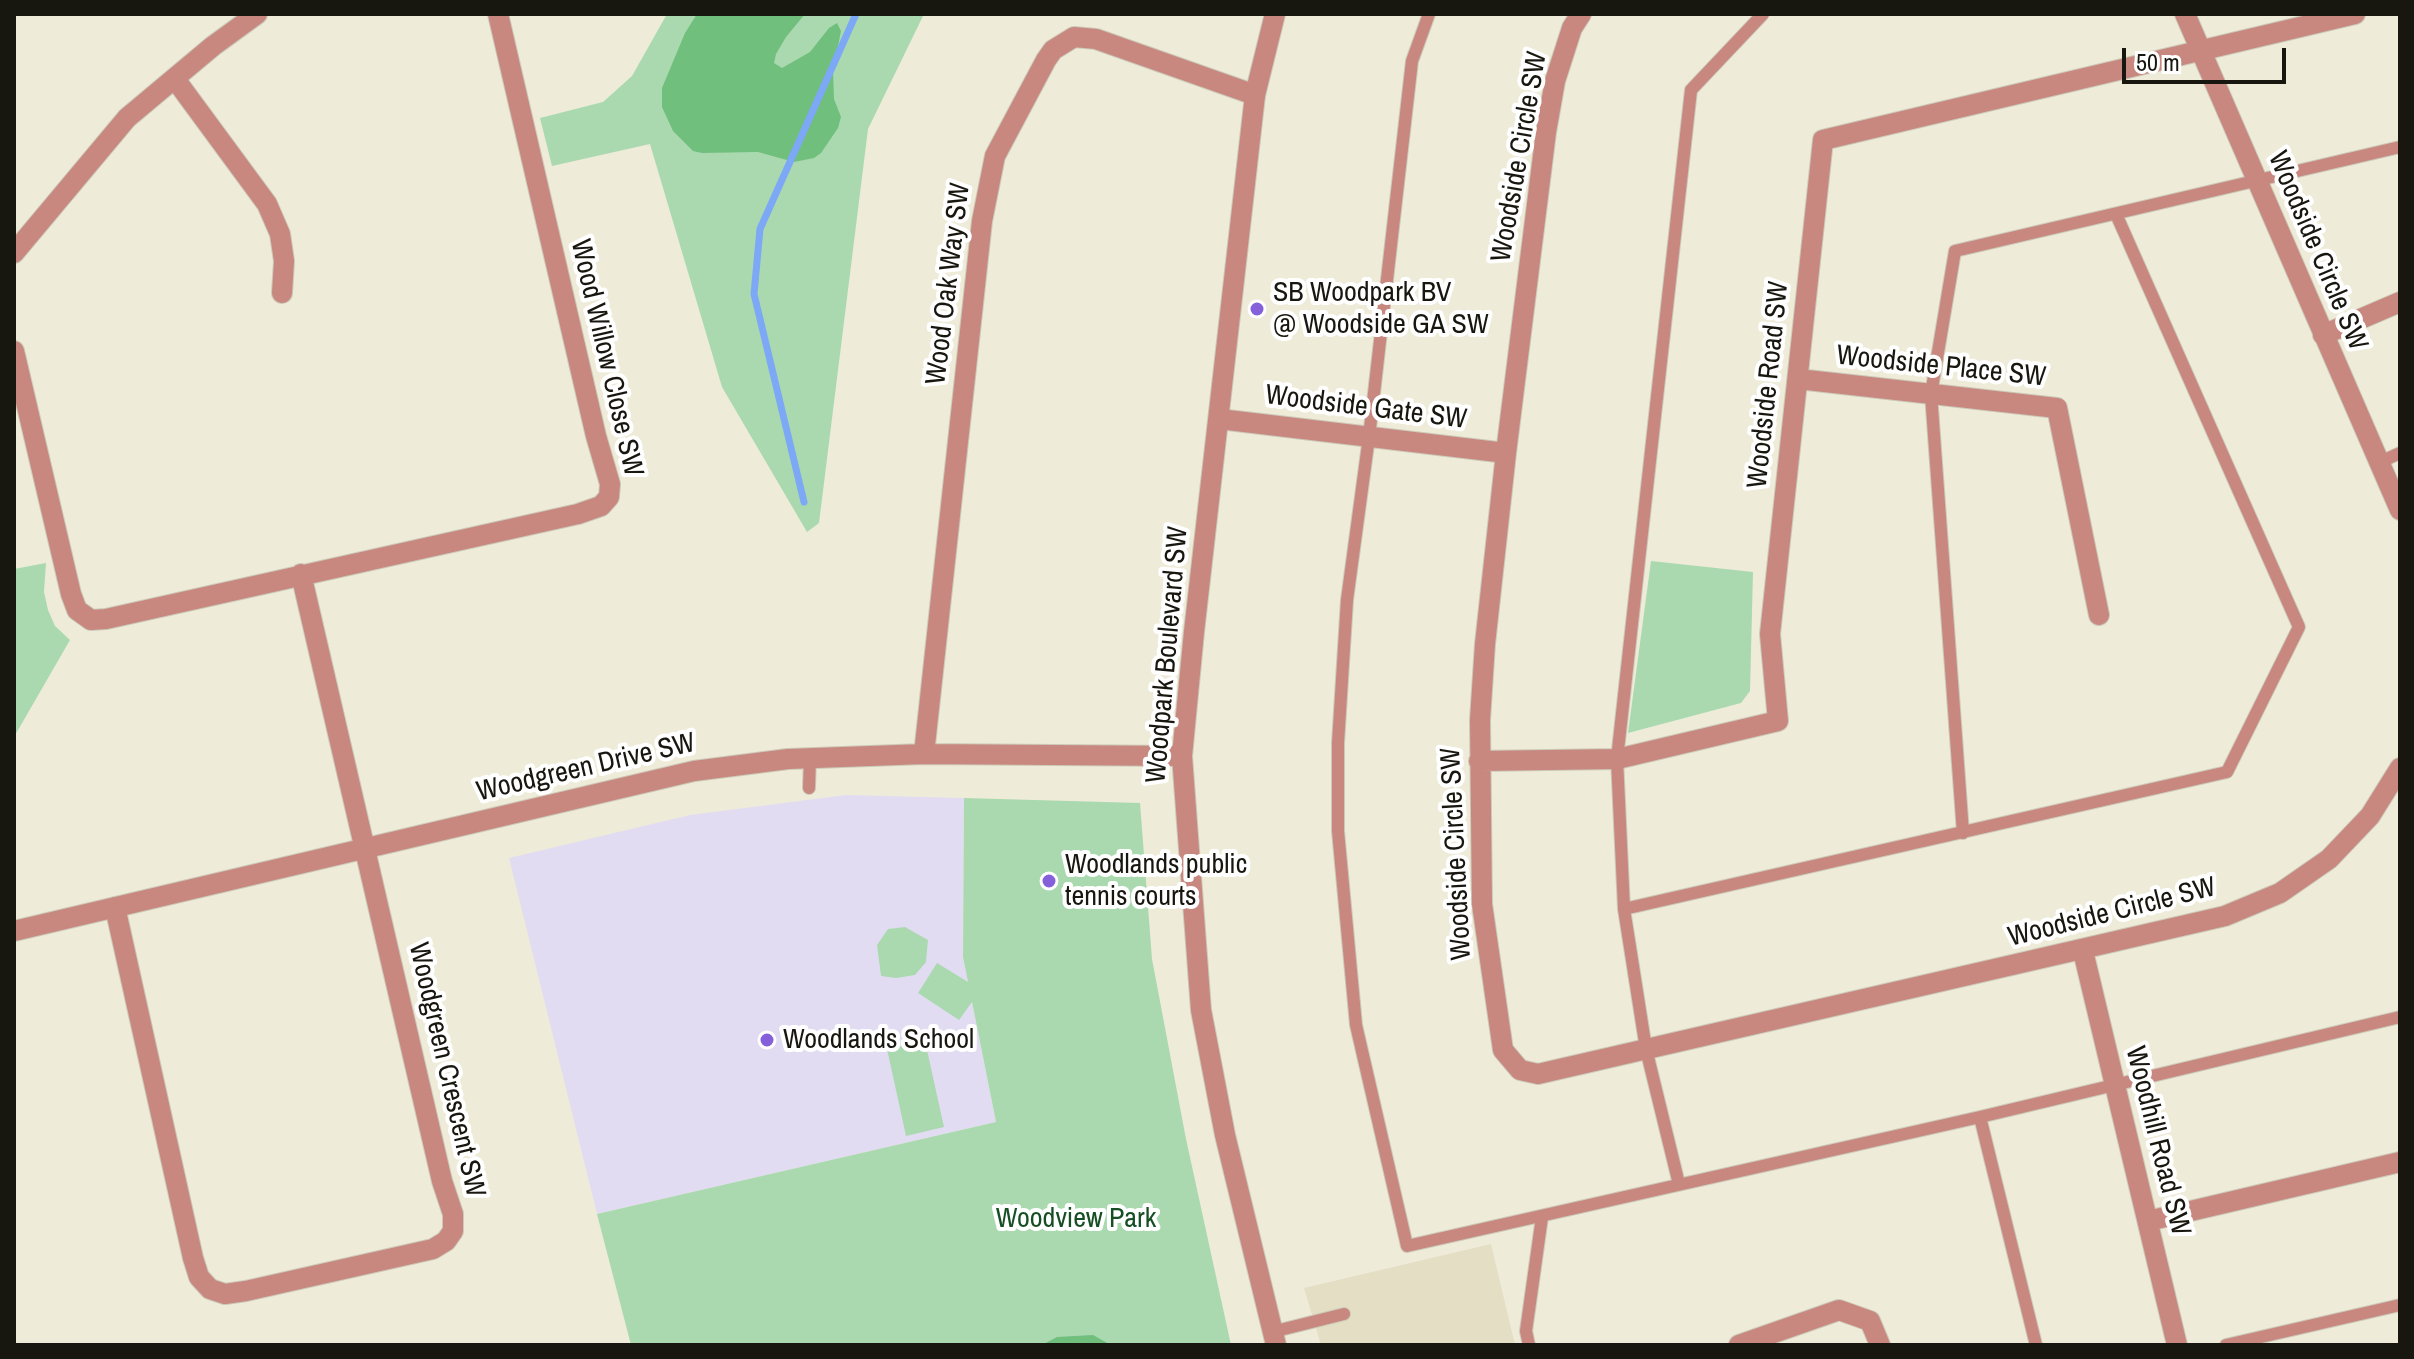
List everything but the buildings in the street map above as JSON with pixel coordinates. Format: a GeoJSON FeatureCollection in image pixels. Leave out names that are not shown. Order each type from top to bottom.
{"type":"FeatureCollection","features":[{"type":"Feature","properties":{"kind":"street"},"geometry":{"type":"LineString","coordinates":[[14,253],[127,118],[150,96],[257,14]]}},
{"type":"Feature","properties":{"kind":"street","name":"Wood Willow Close SW"},"geometry":{"type":"LineString","coordinates":[[14,351],[71,594],[84,617],[97,621],[578,514],[601,506],[609,497],[610,484],[596,436],[498,14]]}},
{"type":"Feature","properties":{"kind":"street","name":"Woodpark Boulevard SW"},"geometry":{"type":"LineString","coordinates":[[1274,1339],[1225,1135],[1201,1010],[1182,756],[1255,95],[1275,14]]}},
{"type":"Feature","properties":{"kind":"street","name":"Woodside Circle SW"},"geometry":{"type":"LineString","coordinates":[[1581,14],[1572,28],[1555,81],[1546,132],[1485,644],[1479,761],[1482,904],[1503,1050],[1520,1070],[1538,1074],[2225,916],[2280,893],[2351,839],[2393,796],[2400,768]]}},
{"type":"Feature","properties":{"kind":"street","name":"Woodside Circle SW"},"geometry":{"type":"LineString","coordinates":[[2185,14],[2400,510]]}},
{"type":"Feature","properties":{"kind":"street"},"geometry":{"type":"LineString","coordinates":[[2200,49],[2355,14]]}},
{"type":"Feature","properties":{"kind":"street","name":"Wood Oak Way SW"},"geometry":{"type":"LineString","coordinates":[[924,754],[982,221],[995,156],[1046,60],[1053,50],[1074,37],[1096,39],[1255,95]]}},
{"type":"Feature","properties":{"kind":"street","name":"Woodside Road SW"},"geometry":{"type":"LineString","coordinates":[[1479,761],[1617,759],[1778,721],[1770,634],[1823,140],[2200,49]]}},
{"type":"Feature","properties":{"kind":"street"},"geometry":{"type":"LineString","coordinates":[[175,79],[267,204],[280,234],[284,261],[282,293]]}},
{"type":"Feature","properties":{"kind":"street"},"geometry":{"type":"LineString","coordinates":[[2323,335],[2400,302]]}},
{"type":"Feature","properties":{"kind":"street","name":"Woodside Place SW"},"geometry":{"type":"LineString","coordinates":[[1798,379],[2057,408],[2099,615]]}},
{"type":"Feature","properties":{"kind":"street","name":"Woodside Gate SW"},"geometry":{"type":"LineString","coordinates":[[1219,419],[1506,453]]}},
{"type":"Feature","properties":{"kind":"street"},"geometry":{"type":"LineString","coordinates":[[301,574],[365,848]]}},
{"type":"Feature","properties":{"kind":"street","name":"Woodgreen Drive SW"},"geometry":{"type":"LineString","coordinates":[[14,931],[694,771],[810,758],[924,754],[1182,756]]}},
{"type":"Feature","properties":{"kind":"street","name":"Woodgreen Crescent SW"},"geometry":{"type":"LineString","coordinates":[[115,907],[193,1258],[199,1277],[210,1289],[225,1294],[246,1291],[433,1249],[446,1241],[453,1231],[453,1214],[442,1181],[365,848]]}},
{"type":"Feature","properties":{"kind":"street","name":"Woodhill Road SW"},"geometry":{"type":"LineString","coordinates":[[2083,951],[2177,1345]]}},
{"type":"Feature","properties":{"kind":"street"},"geometry":{"type":"LineString","coordinates":[[2148,1221],[2400,1162]]}},
{"type":"Feature","properties":{"kind":"street"},"geometry":{"type":"LineString","coordinates":[[1739,1345],[1839,1310],[1870,1321],[1880,1345]]}},
{"type":"Feature","properties":{"kind":"lane"},"geometry":{"type":"LineString","coordinates":[[1429,14],[1412,61],[1347,600],[1338,743],[1338,831],[1356,1025],[1407,1246],[1980,1117],[2400,1017]]}},
{"type":"Feature","properties":{"kind":"lane"},"geometry":{"type":"LineString","coordinates":[[1679,1184],[1646,1049],[1624,909],[1617,759],[1691,90],[1763,14]]}},
{"type":"Feature","properties":{"kind":"lane"},"geometry":{"type":"LineString","coordinates":[[1963,833],[1931,394],[1955,251],[2400,147]]}},
{"type":"Feature","properties":{"kind":"lane"},"geometry":{"type":"LineString","coordinates":[[1624,909],[2227,772],[2299,627],[2116,214]]}},
{"type":"Feature","properties":{"kind":"lane"},"geometry":{"type":"LineString","coordinates":[[2378,463],[2400,453]]}},
{"type":"Feature","properties":{"kind":"lane"},"geometry":{"type":"LineString","coordinates":[[809,788],[810,758]]}},
{"type":"Feature","properties":{"kind":"lane"},"geometry":{"type":"LineString","coordinates":[[1980,1117],[2036,1345]]}},
{"type":"Feature","properties":{"kind":"lane"},"geometry":{"type":"LineString","coordinates":[[1529,1345],[1526,1331],[1542,1217]]}},
{"type":"Feature","properties":{"kind":"lane"},"geometry":{"type":"LineString","coordinates":[[2226,1345],[2400,1305]]}},
{"type":"Feature","properties":{"kind":"lane"},"geometry":{"type":"LineString","coordinates":[[1274,1339],[1344,1314]]}},
{"type":"Feature","properties":{"kind":"shaded area","name":"Woodlands School"},"geometry":{"type":"Polygon","coordinates":[[[846,795],[964,798],[963,957],[996,1122],[597,1214],[509,858],[690,815],[846,795]]]}},
{"type":"Feature","properties":{"kind":"shaded area"},"geometry":{"type":"Polygon","coordinates":[[[1491,1244],[1515,1345],[1321,1345],[1304,1288],[1491,1244]]]}},
{"type":"Feature","properties":{"kind":"green space"},"geometry":{"type":"Polygon","coordinates":[[[667,14],[924,14],[868,129],[819,523],[807,532],[722,387],[650,144],[552,166],[540,118],[603,102],[632,76],[667,14]]]}},
{"type":"Feature","properties":{"kind":"green space"},"geometry":{"type":"Polygon","coordinates":[[[697,14],[805,14],[776,54],[774,63],[782,68],[810,52],[829,28],[837,23],[841,31],[833,71],[834,99],[841,117],[838,128],[821,153],[814,158],[794,162],[758,152],[702,153],[693,151],[673,131],[662,107],[662,88],[685,33],[697,14]]]}},
{"type":"Feature","properties":{"kind":"green space"},"geometry":{"type":"Polygon","coordinates":[[[1651,561],[1753,572],[1750,691],[1741,703],[1628,733],[1651,561]]]}},
{"type":"Feature","properties":{"kind":"green space"},"geometry":{"type":"Polygon","coordinates":[[[46,563],[44,592],[48,610],[55,626],[70,640],[14,737],[14,569],[46,563]]]}},
{"type":"Feature","properties":{"kind":"green space","name":"Woodview Park"},"geometry":{"type":"Polygon","coordinates":[[[964,798],[1140,803],[1152,959],[1186,1139],[1231,1345],[631,1345],[597,1214],[996,1122],[972,1002],[959,1020],[918,993],[937,963],[968,982],[963,957],[964,798]]]}},
{"type":"Feature","properties":{"kind":"green space"},"geometry":{"type":"Polygon","coordinates":[[[905,927],[928,940],[926,962],[915,975],[896,978],[881,976],[877,945],[888,929],[905,927]]]}},
{"type":"Feature","properties":{"kind":"green space"},"geometry":{"type":"Polygon","coordinates":[[[925,1041],[944,1127],[906,1136],[887,1049],[925,1041]]]}},
{"type":"Feature","properties":{"kind":"green space"},"geometry":{"type":"Polygon","coordinates":[[[1093,1335],[1111,1345],[1042,1345],[1057,1337],[1093,1335]]]}},
{"type":"Feature","properties":{"kind":"waterway"},"geometry":{"type":"LineString","coordinates":[[804,502],[754,294],[760,229],[856,14]]}},
{"type":"Feature","properties":{"kind":"place","name":"SB Woodpark BV @ Woodside GA SW"},"geometry":{"type":"Point","coordinates":[1257,309]}},
{"type":"Feature","properties":{"kind":"place","name":"Woodlands public tennis courts"},"geometry":{"type":"Point","coordinates":[1049,881]}},
{"type":"Feature","properties":{"kind":"place","name":"Woodlands School"},"geometry":{"type":"Point","coordinates":[767,1040]}}]}
